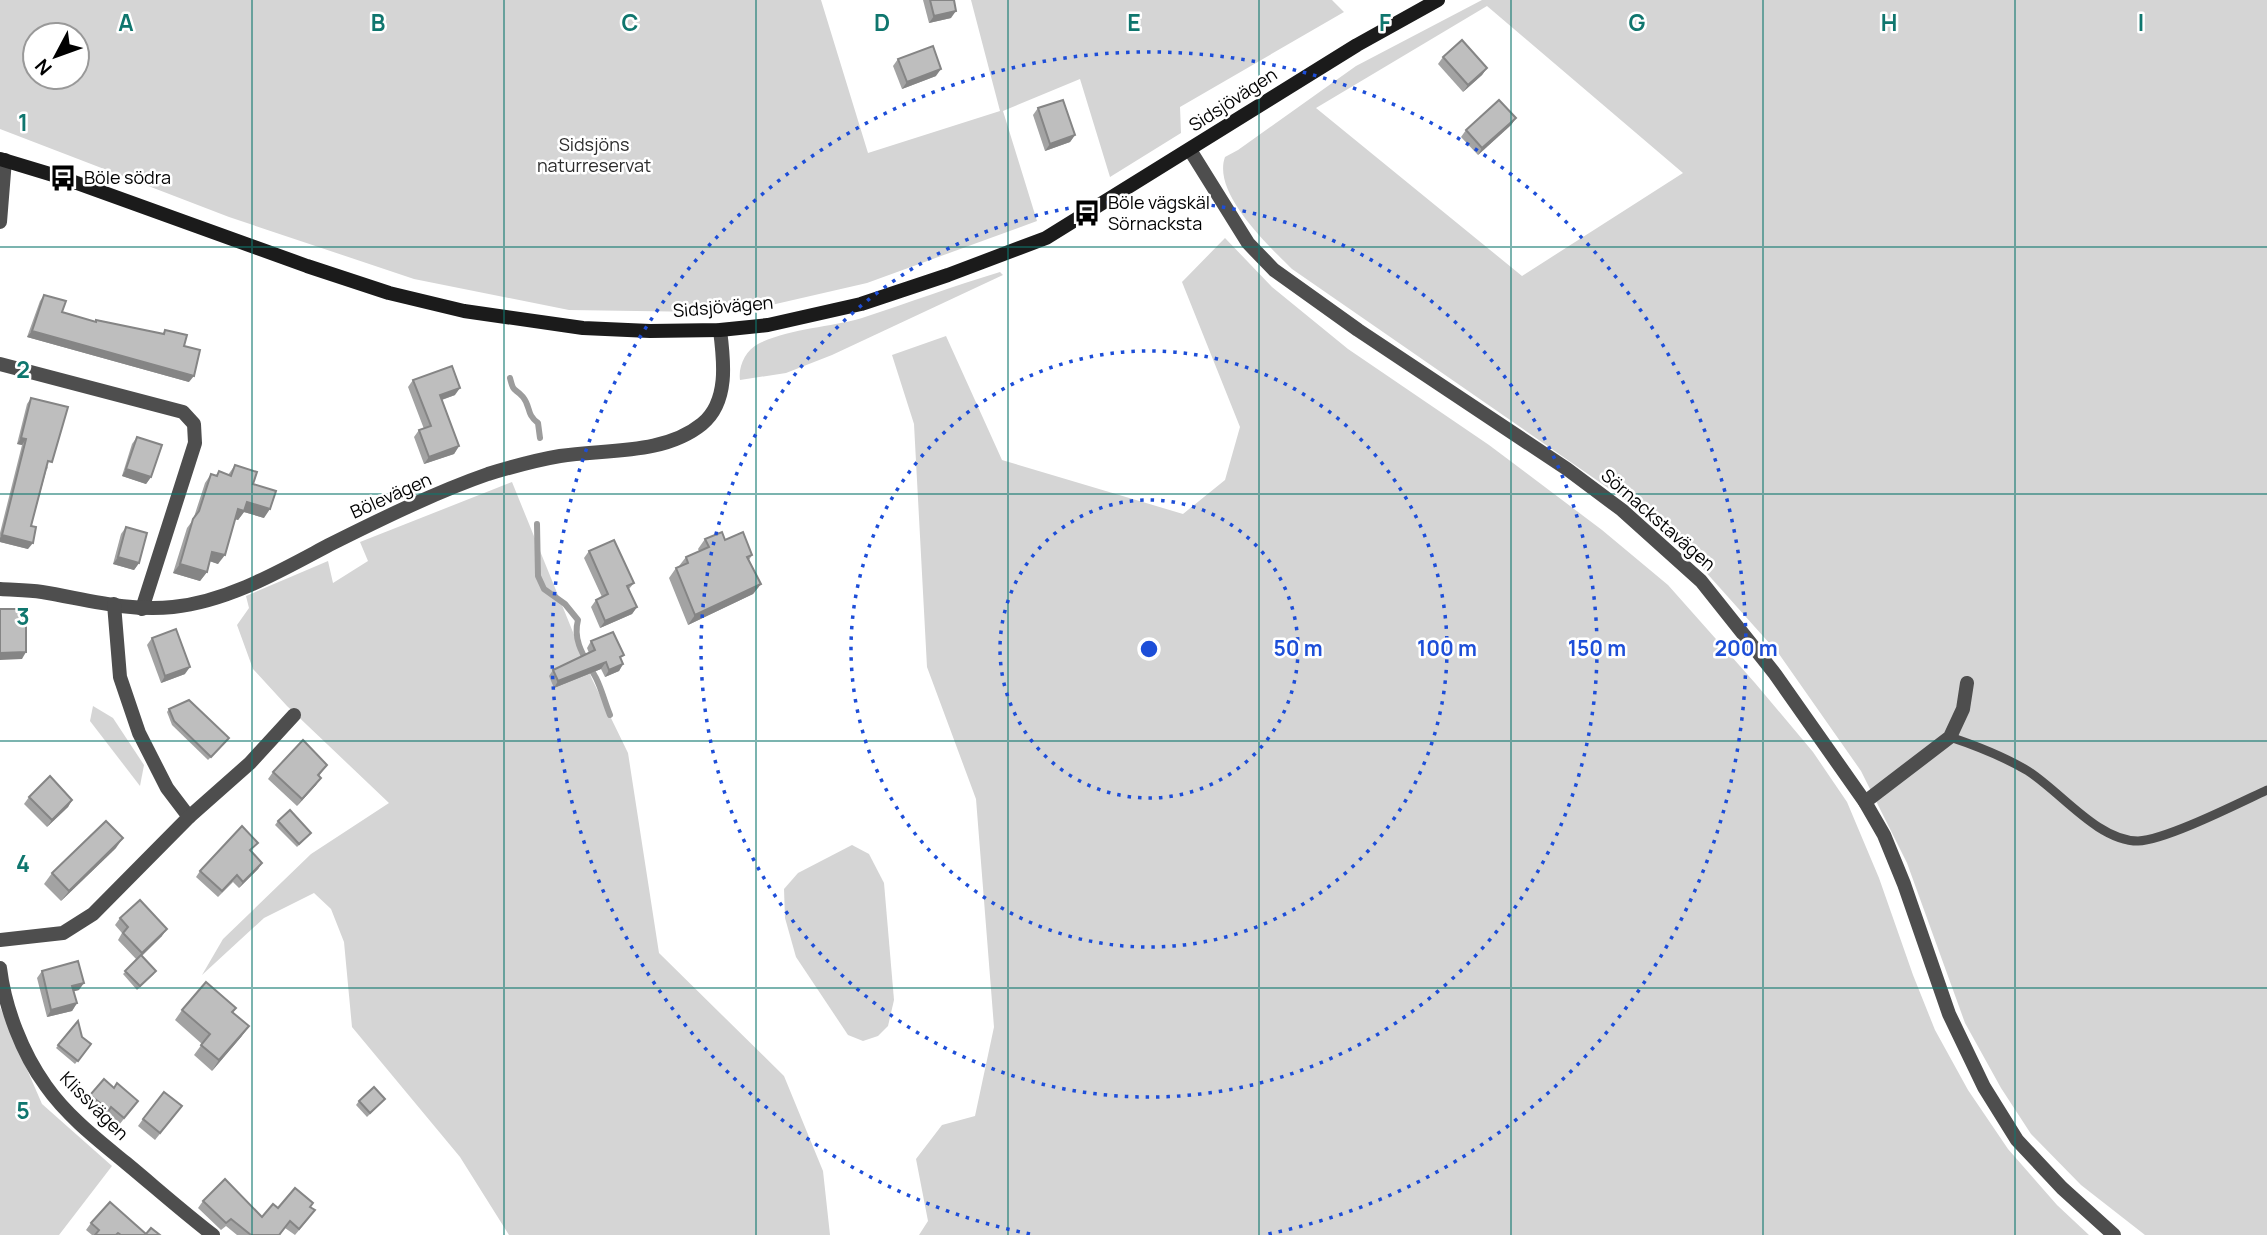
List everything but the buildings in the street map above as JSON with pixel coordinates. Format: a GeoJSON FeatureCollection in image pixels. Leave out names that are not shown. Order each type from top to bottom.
{"type":"FeatureCollection","features":[{"type":"Feature","properties":{"kind":"main road","name":"Sidsjövägen"},"geometry":{"type":"LineString","coordinates":[[3,160],[63,178],[307,267],[464,311],[583,328],[720,330],[768,325],[861,304],[1046,239],[1357,45],[1438,0]]}},
{"type":"Feature","properties":{"kind":"street","name":"Sörnackstavägen"},"geometry":{"type":"LineString","coordinates":[[1190,150],[1248,243],[1275,270],[1358,330],[1567,469],[1622,510],[1701,581],[1775,674],[1866,802],[1884,835],[1904,884],[1949,1014],[1984,1087],[2017,1140],[2062,1188],[2114,1235]]}},
{"type":"Feature","properties":{"kind":"street"},"geometry":{"type":"LineString","coordinates":[[0,222],[3,160]]}},
{"type":"Feature","properties":{"kind":"street","name":"Bölevägen"},"geometry":{"type":"LineString","coordinates":[[0,589],[38,591],[142,608],[175,607],[223,596],[378,521],[488,475],[559,457],[618,450],[679,438],[704,422],[715,411],[722,390],[720,330]]}},
{"type":"Feature","properties":{"kind":"street"},"geometry":{"type":"LineString","coordinates":[[0,364],[183,412],[194,424],[195,443],[142,608]]}},
{"type":"Feature","properties":{"kind":"street"},"geometry":{"type":"LineString","coordinates":[[114,604],[120,677],[135,722],[167,788],[189,817]]}},
{"type":"Feature","properties":{"kind":"street"},"geometry":{"type":"LineString","coordinates":[[1866,802],[1950,737],[1963,709],[1967,683]]}},
{"type":"Feature","properties":{"kind":"street"},"geometry":{"type":"LineString","coordinates":[[0,940],[63,933],[93,914],[189,817],[250,763],[294,715]]}},
{"type":"Feature","properties":{"kind":"street","name":"Klissvägen"},"geometry":{"type":"LineString","coordinates":[[0,968],[6,997],[29,1061],[47,1088],[87,1131],[213,1235]]}},
{"type":"Feature","properties":{"kind":"lane"},"geometry":{"type":"LineString","coordinates":[[1950,737],[1980,746],[2028,772],[2116,838],[2140,841],[2160,836],[2267,790]]}},
{"type":"Feature","properties":{"kind":"green space","name":"Sidsjöns naturreservat"},"geometry":{"type":"Polygon","coordinates":[[[0,0],[821,0],[868,153],[1000,111],[971,0],[1332,0],[1344,12],[1180,107],[1181,133],[1110,177],[1080,79],[1003,111],[1037,221],[867,283],[767,306],[704,312],[569,310],[414,279],[229,217],[0,129],[0,0]]]}},
{"type":"Feature","properties":{"kind":"green space"},"geometry":{"type":"Polygon","coordinates":[[[1482,0],[2267,0],[2267,1235],[2145,1235],[2081,1185],[2031,1134],[2001,1088],[1965,1023],[1907,863],[1861,771],[1779,654],[1695,560],[1624,499],[1292,269],[1245,218],[1227,186],[1223,171],[1225,157],[1356,66],[1482,0]],[[1487,6],[1316,108],[1522,276],[1683,173],[1487,6]]]}},
{"type":"Feature","properties":{"kind":"green space"},"geometry":{"type":"Polygon","coordinates":[[[1225,238],[1272,287],[1348,349],[1489,445],[1602,530],[1668,585],[1755,683],[1813,752],[1847,802],[1879,878],[1935,1030],[1968,1090],[2008,1149],[2057,1205],[2089,1235],[919,1235],[928,1221],[916,1159],[942,1125],[975,1116],[994,1027],[976,799],[927,667],[914,424],[892,355],[946,336],[1002,460],[1183,514],[1225,480],[1240,427],[1182,282],[1225,238]]]}},
{"type":"Feature","properties":{"kind":"green space"},"geometry":{"type":"Polygon","coordinates":[[[1000,272],[1003,275],[832,355],[786,373],[740,380],[740,369],[747,354],[758,344],[770,339],[862,318],[1000,272]]]}},
{"type":"Feature","properties":{"kind":"green space"},"geometry":{"type":"Polygon","coordinates":[[[512,482],[592,679],[628,753],[659,953],[784,1076],[823,1171],[830,1235],[509,1235],[460,1157],[352,1027],[344,942],[331,909],[314,893],[264,918],[202,975],[223,939],[311,854],[389,803],[287,706],[253,669],[237,625],[249,608],[246,596],[328,561],[333,583],[368,561],[360,542],[512,482]]]}},
{"type":"Feature","properties":{"kind":"green space"},"geometry":{"type":"Polygon","coordinates":[[[93,706],[113,718],[144,765],[140,786],[90,721],[93,706]]]}},
{"type":"Feature","properties":{"kind":"green space"},"geometry":{"type":"Polygon","coordinates":[[[852,845],[869,854],[884,883],[894,1000],[888,1026],[878,1036],[863,1041],[848,1035],[796,957],[785,918],[784,889],[798,873],[852,845]]]}},
{"type":"Feature","properties":{"kind":"green space"},"geometry":{"type":"Polygon","coordinates":[[[0,1007],[42,1104],[112,1166],[59,1235],[0,1235],[0,1007]]]}},
{"type":"Feature","properties":{"kind":"waterway"},"geometry":{"type":"LineString","coordinates":[[510,378],[513,388],[523,397],[532,417],[538,423],[540,438]]}},
{"type":"Feature","properties":{"kind":"waterway"},"geometry":{"type":"LineString","coordinates":[[537,524],[538,576],[544,589],[565,604],[578,620],[578,643],[610,715]]}},
{"type":"Feature","properties":{"kind":"place","name":"Böle södra"},"geometry":{"type":"Point","coordinates":[63,178]}},
{"type":"Feature","properties":{"kind":"place","name":"Böle vägskäl Sörnacksta"},"geometry":{"type":"Point","coordinates":[1087,213]}}]}
